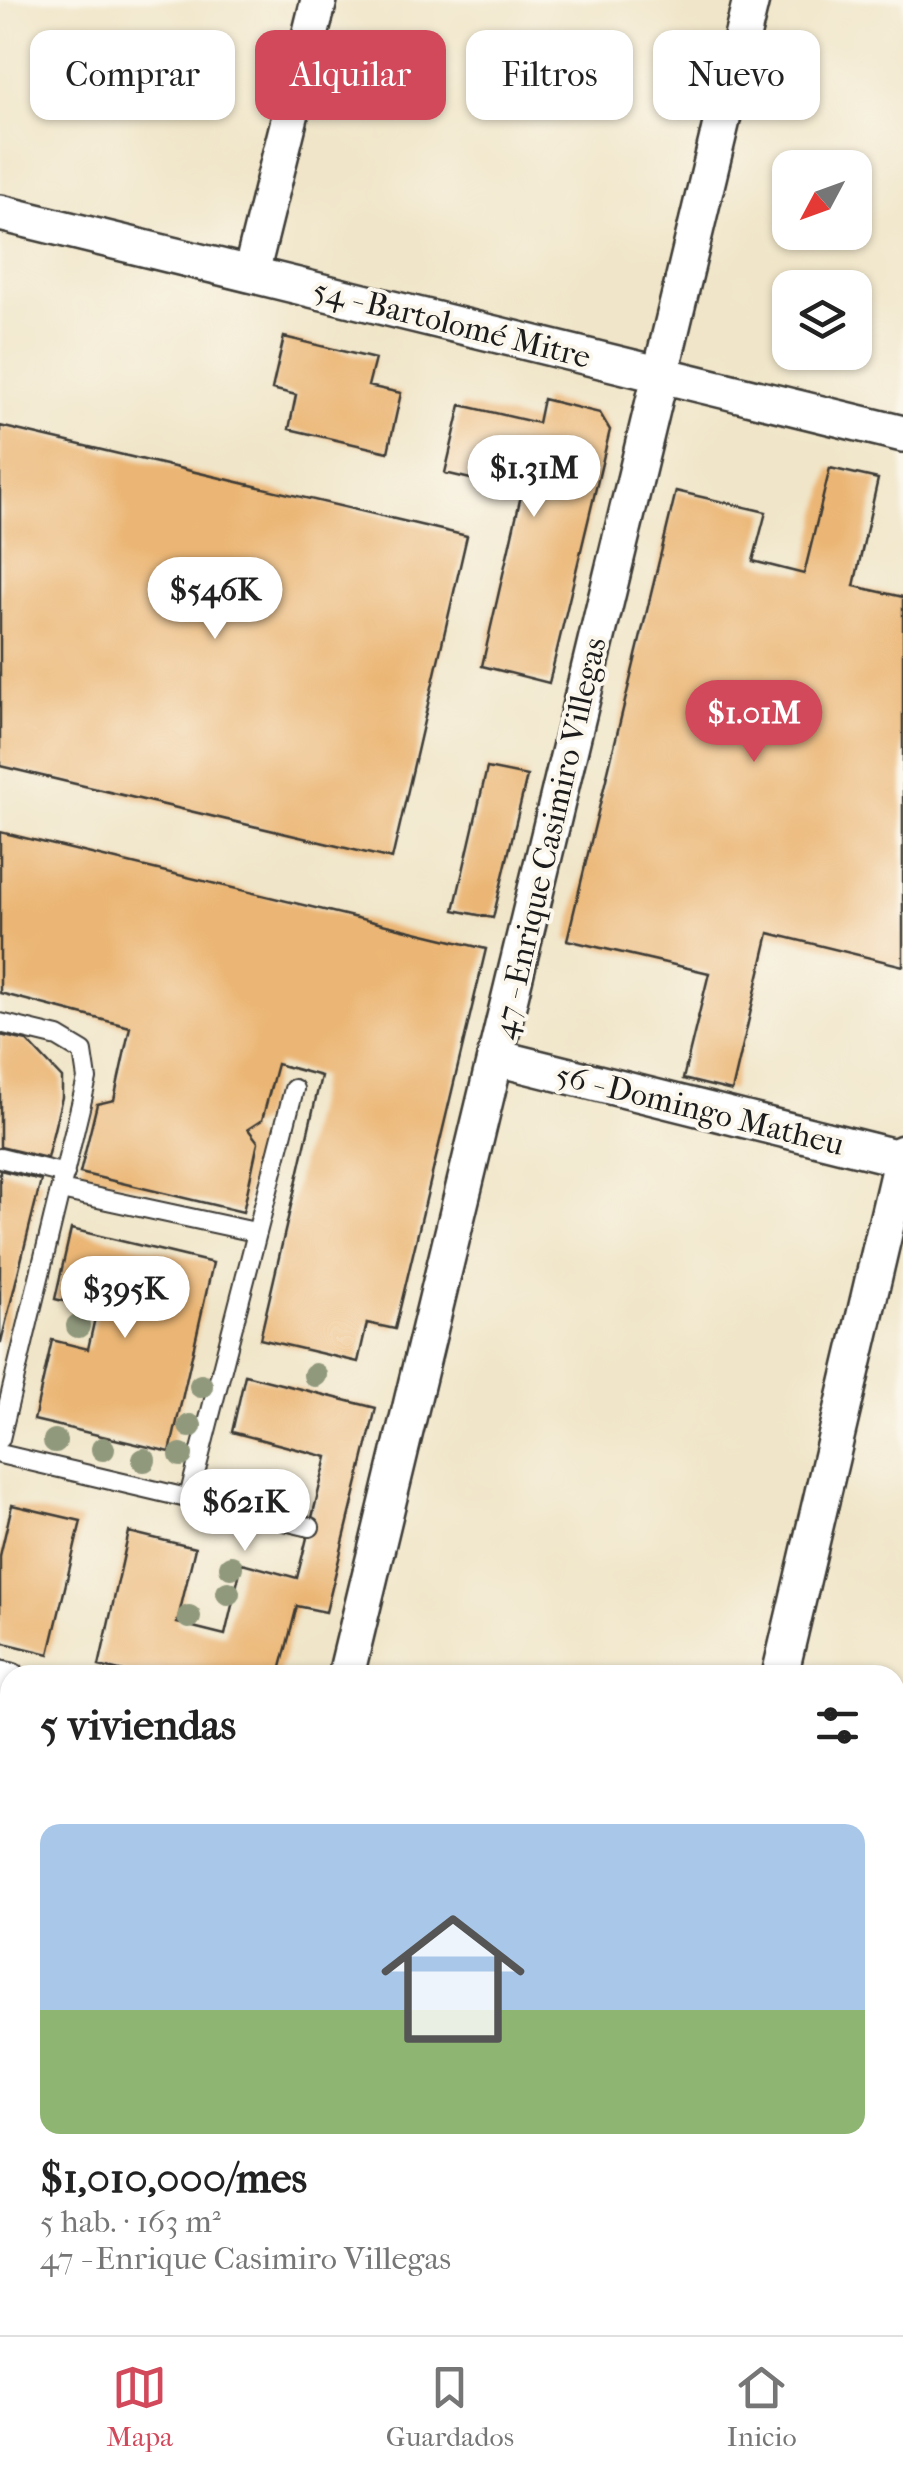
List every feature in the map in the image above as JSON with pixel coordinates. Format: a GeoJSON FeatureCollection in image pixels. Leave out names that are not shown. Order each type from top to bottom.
{"type":"FeatureCollection","features":[{"type":"Feature","properties":{"kind":"street"},"geometry":{"type":"LineString","coordinates":[[251,273],[319,0]]}},
{"type":"Feature","properties":{"kind":"street","name":"47 - Enrique Casimiro Villegas"},"geometry":{"type":"LineString","coordinates":[[348,1665],[751,0]]}},
{"type":"Feature","properties":{"kind":"street","name":"54 - Bartolomé Mitre"},"geometry":{"type":"LineString","coordinates":[[0,213],[903,434]]}},
{"type":"Feature","properties":{"kind":"street","name":"56 - Domingo Matheu"},"geometry":{"type":"LineString","coordinates":[[497,1058],[902,1157]]}},
{"type":"Feature","properties":{"kind":"street"},"geometry":{"type":"LineString","coordinates":[[782,1665],[902,1157]]}},
{"type":"Feature","properties":{"kind":"lane"},"geometry":{"type":"LineString","coordinates":[[0,1024],[58,1038],[83,1052],[87,1080],[0,1439]]}},
{"type":"Feature","properties":{"kind":"lane"},"geometry":{"type":"LineString","coordinates":[[189,1497],[294,1088]]}},
{"type":"Feature","properties":{"kind":"lane"},"geometry":{"type":"LineString","coordinates":[[0,1158],[63,1182],[256,1232]]}},
{"type":"Feature","properties":{"kind":"lane"},"geometry":{"type":"LineString","coordinates":[[0,1454],[310,1526]]}},
{"type":"Feature","properties":{"kind":"building"},"geometry":{"type":"Polygon","coordinates":[[[284,337],[375,359],[368,386],[401,393],[388,452],[289,429],[296,395],[272,389],[284,337]]]}},
{"type":"Feature","properties":{"kind":"building"},"geometry":{"type":"Polygon","coordinates":[[[543,399],[600,413],[610,430],[549,683],[482,666],[522,491],[445,473],[461,405],[538,423],[543,399]]]}},
{"type":"Feature","properties":{"kind":"building"},"geometry":{"type":"Polygon","coordinates":[[[0,426],[467,536],[392,859],[0,766],[0,426]]]}},
{"type":"Feature","properties":{"kind":"building"},"geometry":{"type":"Polygon","coordinates":[[[830,468],[878,479],[854,586],[903,597],[903,966],[769,933],[732,1091],[683,1079],[709,973],[567,940],[676,491],[766,512],[753,561],[804,574],[830,468]]]}},
{"type":"Feature","properties":{"kind":"building"},"geometry":{"type":"Polygon","coordinates":[[[487,768],[527,776],[493,918],[454,910],[487,768]]]}},
{"type":"Feature","properties":{"kind":"building"},"geometry":{"type":"Polygon","coordinates":[[[0,832],[486,949],[395,1329],[367,1323],[358,1362],[260,1339],[321,1076],[277,1064],[262,1120],[248,1129],[258,1142],[243,1212],[80,1173],[97,1104],[114,1100],[130,1027],[0,993],[0,832]]]}},
{"type":"Feature","properties":{"kind":"building"},"geometry":{"type":"Polygon","coordinates":[[[0,1035],[27,1041],[62,1078],[62,1097],[47,1158],[0,1147],[0,1035]]]}},
{"type":"Feature","properties":{"kind":"building"},"geometry":{"type":"Polygon","coordinates":[[[0,1170],[41,1180],[1,1342],[0,1342],[0,1170]]]}},
{"type":"Feature","properties":{"kind":"building"},"geometry":{"type":"Polygon","coordinates":[[[71,1229],[213,1263],[170,1452],[34,1420],[52,1340],[88,1349],[97,1309],[55,1299],[71,1229]]]}},
{"type":"Feature","properties":{"kind":"building"},"geometry":{"type":"Polygon","coordinates":[[[245,1375],[376,1408],[326,1612],[297,1606],[282,1665],[99,1665],[129,1532],[195,1548],[177,1623],[225,1635],[242,1563],[297,1578],[327,1457],[232,1432],[245,1375]]]}},
{"type":"Feature","properties":{"kind":"building"},"geometry":{"type":"Polygon","coordinates":[[[12,1505],[81,1521],[49,1654],[0,1642],[0,1556],[12,1505]]]}}]}
